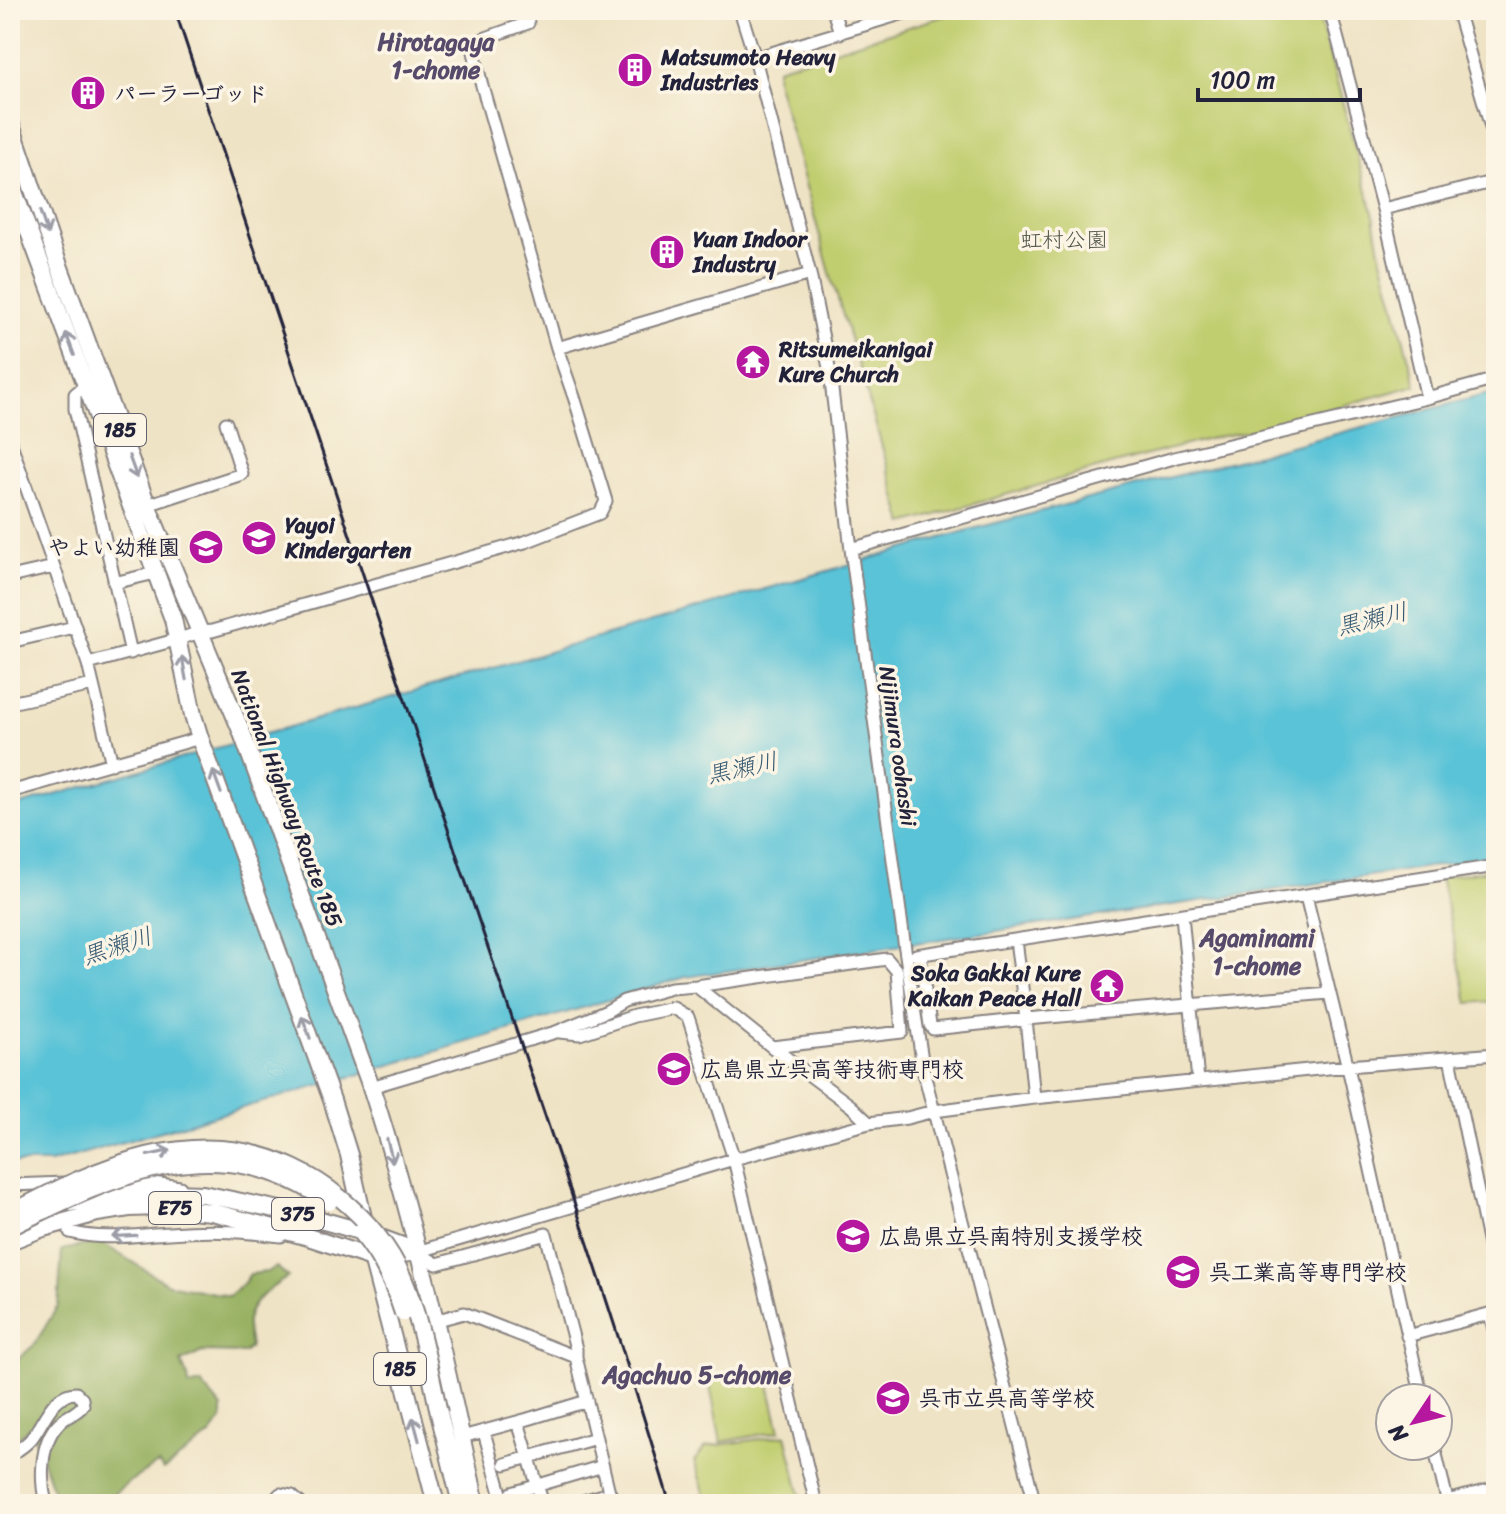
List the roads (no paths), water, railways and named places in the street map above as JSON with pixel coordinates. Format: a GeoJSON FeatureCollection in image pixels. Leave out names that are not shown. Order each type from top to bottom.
{"type":"FeatureCollection","features":[{"type":"Feature","properties":{"kind":"highway","name":"National Highway Route 185"},"geometry":{"type":"LineString","coordinates":[[10,122],[147,505],[242,733],[384,1128],[434,1321],[476,1504]]}},
{"type":"Feature","properties":{"kind":"highway","name":"185"},"geometry":{"type":"LineString","coordinates":[[10,181],[15,207],[86,385],[173,619],[201,741],[332,1100],[349,1155],[372,1258],[436,1504]]}},
{"type":"Feature","properties":{"kind":"highway"},"geometry":{"type":"LineString","coordinates":[[10,1217],[45,1196],[90,1176],[162,1152],[202,1148],[251,1153],[276,1160],[317,1180],[354,1209],[385,1246],[403,1278],[417,1320],[450,1504]]}},
{"type":"Feature","properties":{"kind":"highway"},"geometry":{"type":"LineString","coordinates":[[10,1227],[129,1174],[175,1164],[226,1162],[271,1171],[293,1180],[332,1204],[349,1219],[381,1261],[396,1291],[461,1504]]}},
{"type":"Feature","properties":{"kind":"highway","name":"E75"},"geometry":{"type":"LineString","coordinates":[[10,1217],[82,1200],[131,1193],[157,1191],[229,1199]]}},
{"type":"Feature","properties":{"kind":"highway","name":"375"},"geometry":{"type":"LineString","coordinates":[[229,1199],[367,1233],[417,1252]]}},
{"type":"Feature","properties":{"kind":"highway","name":"E75"},"geometry":{"type":"LineString","coordinates":[[10,1241],[97,1213],[159,1207],[212,1212],[341,1248]]}},
{"type":"Feature","properties":{"kind":"highway","name":"375"},"geometry":{"type":"LineString","coordinates":[[341,1248],[372,1258],[417,1252]]}},
{"type":"Feature","properties":{"kind":"street"},"geometry":{"type":"LineString","coordinates":[[88,664],[525,542],[600,513],[606,501],[557,348],[472,43],[528,23],[525,10]]}},
{"type":"Feature","properties":{"kind":"street","name":"Nijimura oohashi"},"geometry":{"type":"LineString","coordinates":[[740,10],[810,274],[830,373],[905,955]]}},
{"type":"Feature","properties":{"kind":"street"},"geometry":{"type":"LineString","coordinates":[[833,10],[840,33]]}},
{"type":"Feature","properties":{"kind":"street"},"geometry":{"type":"LineString","coordinates":[[755,58],[914,10]]}},
{"type":"Feature","properties":{"kind":"street"},"geometry":{"type":"LineString","coordinates":[[1330,10],[1383,209],[1427,398]]}},
{"type":"Feature","properties":{"kind":"street"},"geometry":{"type":"LineString","coordinates":[[1457,10],[1496,145]]}},
{"type":"Feature","properties":{"kind":"street"},"geometry":{"type":"LineString","coordinates":[[1383,209],[1496,181]]}},
{"type":"Feature","properties":{"kind":"street"},"geometry":{"type":"LineString","coordinates":[[557,348],[810,274]]}},
{"type":"Feature","properties":{"kind":"street"},"geometry":{"type":"LineString","coordinates":[[851,549],[1174,458],[1496,379]]}},
{"type":"Feature","properties":{"kind":"street"},"geometry":{"type":"LineString","coordinates":[[86,385],[75,394],[75,409],[131,653]]}},
{"type":"Feature","properties":{"kind":"street"},"geometry":{"type":"LineString","coordinates":[[147,505],[242,474],[226,423]]}},
{"type":"Feature","properties":{"kind":"street"},"geometry":{"type":"LineString","coordinates":[[10,441],[15,471],[54,567],[88,664],[112,764]]}},
{"type":"Feature","properties":{"kind":"street"},"geometry":{"type":"LineString","coordinates":[[10,577],[54,567]]}},
{"type":"Feature","properties":{"kind":"street"},"geometry":{"type":"LineString","coordinates":[[114,583],[155,573]]}},
{"type":"Feature","properties":{"kind":"street"},"geometry":{"type":"LineString","coordinates":[[10,642],[74,627]]}},
{"type":"Feature","properties":{"kind":"street"},"geometry":{"type":"LineString","coordinates":[[10,703],[93,685]]}},
{"type":"Feature","properties":{"kind":"street"},"geometry":{"type":"LineString","coordinates":[[10,792],[201,741]]}},
{"type":"Feature","properties":{"kind":"street"},"geometry":{"type":"LineString","coordinates":[[368,1082],[556,1032],[624,1001],[671,988],[1016,940],[1496,866]]}},
{"type":"Feature","properties":{"kind":"street"},"geometry":{"type":"LineString","coordinates":[[1306,896],[1348,1066],[1418,1382]]}},
{"type":"Feature","properties":{"kind":"street"},"geometry":{"type":"LineString","coordinates":[[1182,915],[1198,1081]]}},
{"type":"Feature","properties":{"kind":"street"},"geometry":{"type":"LineString","coordinates":[[1016,940],[1034,1098]]}},
{"type":"Feature","properties":{"kind":"street"},"geometry":{"type":"LineString","coordinates":[[905,955],[933,1029],[1329,993]]}},
{"type":"Feature","properties":{"kind":"street"},"geometry":{"type":"LineString","coordinates":[[772,1047],[902,1032],[897,971],[905,955]]}},
{"type":"Feature","properties":{"kind":"street"},"geometry":{"type":"LineString","coordinates":[[905,955],[924,1073],[1035,1504]]}},
{"type":"Feature","properties":{"kind":"street"},"geometry":{"type":"LineString","coordinates":[[696,986],[869,1123]]}},
{"type":"Feature","properties":{"kind":"street"},"geometry":{"type":"LineString","coordinates":[[556,1032],[580,1034],[655,1010],[673,1008],[688,1017],[734,1159],[816,1504]]}},
{"type":"Feature","properties":{"kind":"street"},"geometry":{"type":"LineString","coordinates":[[417,1252],[734,1159],[869,1123],[934,1111],[1198,1081],[1496,1054]]}},
{"type":"Feature","properties":{"kind":"street"},"geometry":{"type":"LineString","coordinates":[[1450,1058],[1496,1279]]}},
{"type":"Feature","properties":{"kind":"street"},"geometry":{"type":"LineString","coordinates":[[10,1185],[122,1179],[187,1188],[229,1199]]}},
{"type":"Feature","properties":{"kind":"street"},"geometry":{"type":"LineString","coordinates":[[70,1232],[99,1237],[192,1231],[229,1232],[275,1235],[341,1248]]}},
{"type":"Feature","properties":{"kind":"street"},"geometry":{"type":"LineString","coordinates":[[417,1252],[437,1264],[546,1234],[611,1499],[573,1504]]}},
{"type":"Feature","properties":{"kind":"street"},"geometry":{"type":"LineString","coordinates":[[434,1321],[464,1313],[576,1357]]}},
{"type":"Feature","properties":{"kind":"street"},"geometry":{"type":"LineString","coordinates":[[1407,1336],[1493,1313],[1496,1338]]}},
{"type":"Feature","properties":{"kind":"street"},"geometry":{"type":"LineString","coordinates":[[10,1455],[31,1439],[58,1400],[69,1393],[76,1393],[82,1399],[80,1409],[54,1430],[45,1450],[43,1477],[46,1504]]}},
{"type":"Feature","properties":{"kind":"street"},"geometry":{"type":"LineString","coordinates":[[462,1437],[587,1401]]}},
{"type":"Feature","properties":{"kind":"street"},"geometry":{"type":"LineString","coordinates":[[518,1422],[543,1504]]}},
{"type":"Feature","properties":{"kind":"street"},"geometry":{"type":"LineString","coordinates":[[484,1432],[504,1504]]}},
{"type":"Feature","properties":{"kind":"street"},"geometry":{"type":"LineString","coordinates":[[505,1464],[596,1438]]}},
{"type":"Feature","properties":{"kind":"street"},"geometry":{"type":"LineString","coordinates":[[1438,1462],[1448,1502],[1496,1488]]}},
{"type":"Feature","properties":{"kind":"street"},"geometry":{"type":"LineString","coordinates":[[512,1493],[603,1466]]}},
{"type":"Feature","properties":{"kind":"street"},"geometry":{"type":"LineString","coordinates":[[271,1504],[280,1494],[292,1496],[301,1504]]}},
{"type":"Feature","properties":{"kind":"water","name":"黒瀬川"},"geometry":{"type":"Polygon","coordinates":[[[1496,392],[1496,857],[686,977],[50,1163],[10,1163],[10,808],[969,530],[1496,392]]]}},
{"type":"Feature","properties":{"kind":"railway"},"geometry":{"type":"LineString","coordinates":[[175,10],[568,1184],[670,1504]]}},
{"type":"Feature","properties":{"kind":"place","name":"Matsumoto Heavy Industries"},"geometry":{"type":"Point","coordinates":[635,70]}},
{"type":"Feature","properties":{"kind":"place","name":"パーラーゴッド"},"geometry":{"type":"Point","coordinates":[88,93]}},
{"type":"Feature","properties":{"kind":"place","name":"Yuan Indoor Industry"},"geometry":{"type":"Point","coordinates":[667,252]}},
{"type":"Feature","properties":{"kind":"place","name":"Ritsumeikanigai Kure Church"},"geometry":{"type":"Point","coordinates":[753,362]}},
{"type":"Feature","properties":{"kind":"place","name":"Yayoi Kindergarten"},"geometry":{"type":"Point","coordinates":[259,538]}},
{"type":"Feature","properties":{"kind":"place","name":"やよい幼稚園"},"geometry":{"type":"Point","coordinates":[206,547]}},
{"type":"Feature","properties":{"kind":"place","name":"Soka Gakkai Kure Kaikan Peace Hall"},"geometry":{"type":"Point","coordinates":[1107,986]}},
{"type":"Feature","properties":{"kind":"place","name":"広島県立呉高等技術専門校"},"geometry":{"type":"Point","coordinates":[674,1069]}},
{"type":"Feature","properties":{"kind":"place","name":"広島県立呉南特別支援学校"},"geometry":{"type":"Point","coordinates":[853,1236]}},
{"type":"Feature","properties":{"kind":"place","name":"呉工業高等専門学校"},"geometry":{"type":"Point","coordinates":[1183,1272]}},
{"type":"Feature","properties":{"kind":"place","name":"呉市立呉高等学校"},"geometry":{"type":"Point","coordinates":[893,1398]}},
{"type":"Feature","properties":{"kind":"district","name":"Hirotagaya 1-chome"},"geometry":{"type":"Point","coordinates":[436,56]}},
{"type":"Feature","properties":{"kind":"district","name":"Agaminami 1-chome"},"geometry":{"type":"Point","coordinates":[1257,952]}},
{"type":"Feature","properties":{"kind":"district","name":"Agachuo 5-chome"},"geometry":{"type":"Point","coordinates":[697,1375]}},
{"type":"Feature","properties":{"kind":"park label","name":"虹村公園"},"geometry":{"type":"Point","coordinates":[1064,239]}}]}
